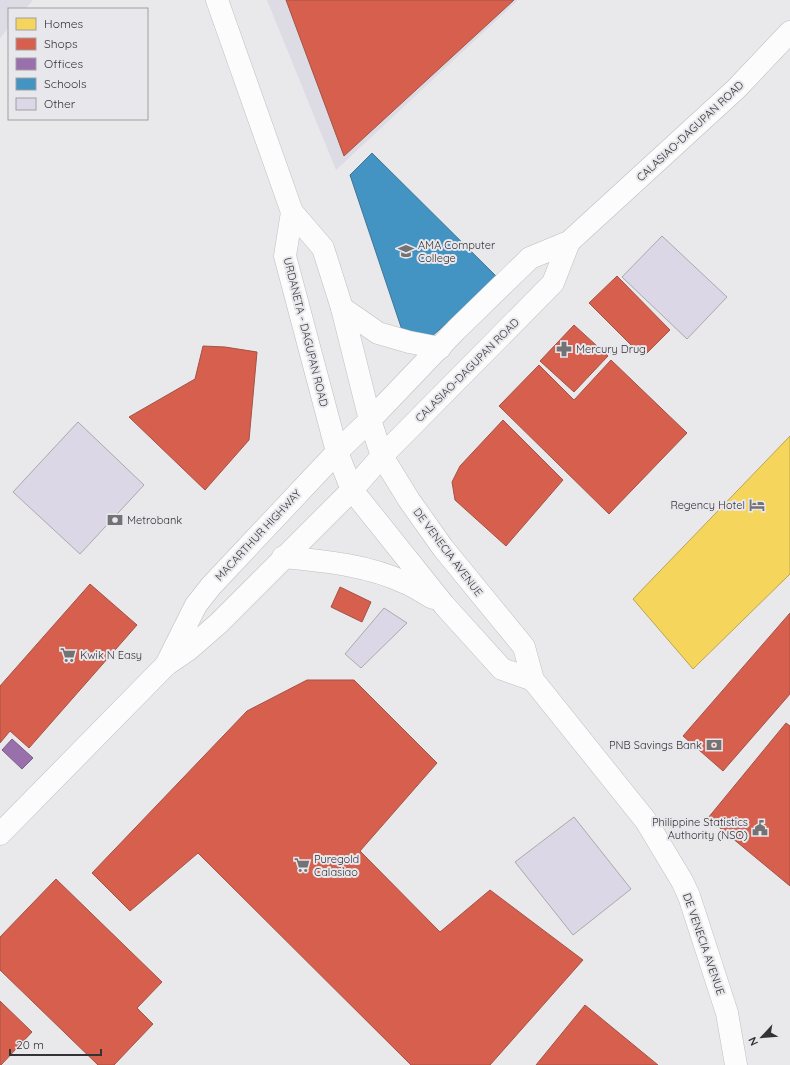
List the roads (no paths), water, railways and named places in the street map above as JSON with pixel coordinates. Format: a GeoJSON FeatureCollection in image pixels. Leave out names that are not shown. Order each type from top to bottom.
{"type":"FeatureCollection","features":[{"type":"Feature","properties":{"kind":"main road","name":"URDANETA - DAGUPAN ROAD"},"geometry":{"type":"LineString","coordinates":[[216,0],[292,212],[323,248],[342,308],[370,420]]}},
{"type":"Feature","properties":{"kind":"main road","name":"CALASIAO-DAGUPAN ROAD"},"geometry":{"type":"LineString","coordinates":[[370,420],[530,258],[569,242],[736,89],[790,32]]}},
{"type":"Feature","properties":{"kind":"main road","name":"URDANETA - DAGUPAN ROAD"},"geometry":{"type":"LineString","coordinates":[[292,212],[285,256],[337,452]]}},
{"type":"Feature","properties":{"kind":"main road","name":"CALASIAO-DAGUPAN ROAD"},"geometry":{"type":"LineString","coordinates":[[352,490],[382,456],[553,283],[569,242]]}},
{"type":"Feature","properties":{"kind":"main road"},"geometry":{"type":"LineString","coordinates":[[342,308],[378,334],[440,348]]}},
{"type":"Feature","properties":{"kind":"main road","name":"MACARTHUR HIGHWAY"},"geometry":{"type":"LineString","coordinates":[[166,665],[196,605],[211,586],[337,452],[370,420]]}},
{"type":"Feature","properties":{"kind":"main road","name":"DE VENECIA AVENUE"},"geometry":{"type":"LineString","coordinates":[[370,420],[382,456],[409,500],[443,548],[524,647],[533,680],[646,821],[682,881],[689,896],[727,1013],[736,1065]]}},
{"type":"Feature","properties":{"kind":"main road"},"geometry":{"type":"LineString","coordinates":[[337,452],[352,490],[444,605],[502,669],[533,680]]}},
{"type":"Feature","properties":{"kind":"main road","name":"MACARTHUR HIGHWAY"},"geometry":{"type":"LineString","coordinates":[[0,834],[166,665],[188,650],[219,623],[352,490]]}},
{"type":"Feature","properties":{"kind":"main road"},"geometry":{"type":"LineString","coordinates":[[284,557],[333,562],[369,570],[406,583],[444,605]]}},
{"type":"Feature","properties":{"kind":"place","name":"AMA Computer College"},"geometry":{"type":"Point","coordinates":[406,251]}},
{"type":"Feature","properties":{"kind":"place","name":"Mercury Drug"},"geometry":{"type":"Point","coordinates":[564,349]}},
{"type":"Feature","properties":{"kind":"place","name":"Regency Hotel"},"geometry":{"type":"Point","coordinates":[757,505]}},
{"type":"Feature","properties":{"kind":"place","name":"Metrobank"},"geometry":{"type":"Point","coordinates":[115,520]}},
{"type":"Feature","properties":{"kind":"place","name":"Kwik N Easy"},"geometry":{"type":"Point","coordinates":[68,655]}},
{"type":"Feature","properties":{"kind":"place","name":"PNB Savings Bank"},"geometry":{"type":"Point","coordinates":[714,745]}},
{"type":"Feature","properties":{"kind":"place","name":"Philippine Statistics Authority (NSO)"},"geometry":{"type":"Point","coordinates":[760,828]}},
{"type":"Feature","properties":{"kind":"place","name":"Puregold Calasiao"},"geometry":{"type":"Point","coordinates":[302,865]}}]}
